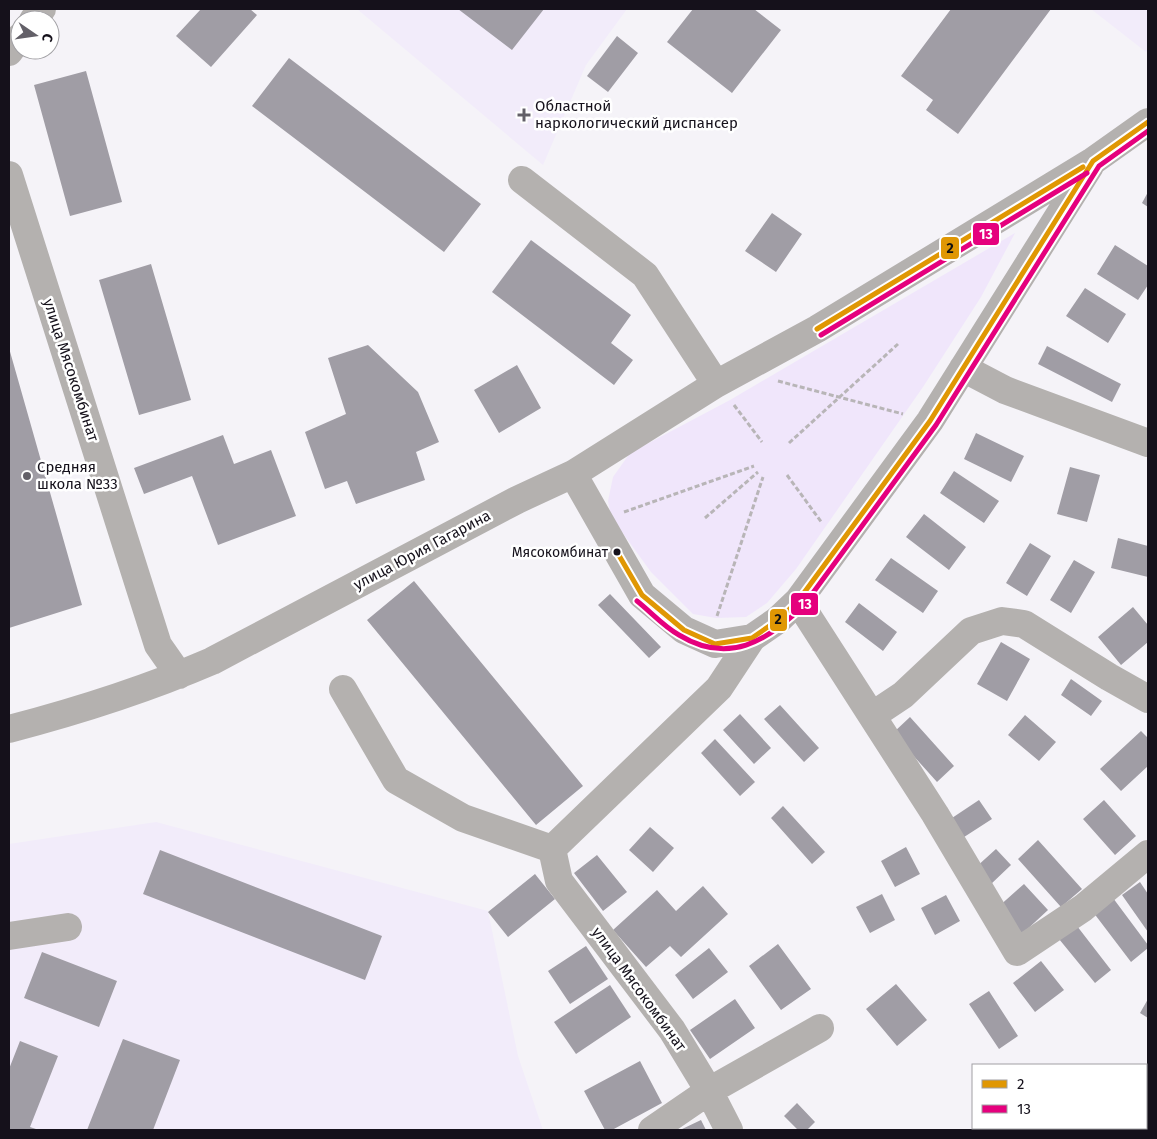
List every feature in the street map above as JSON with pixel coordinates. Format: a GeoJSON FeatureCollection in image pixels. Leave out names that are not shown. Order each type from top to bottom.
{"type":"FeatureCollection","features":[{"type":"Feature","properties":{"kind":"street","name":"улица Юрия Гагарина"},"geometry":{"type":"LineString","coordinates":[[9,730],[59,716],[179,675],[212,661],[517,500],[573,474],[723,392],[739,370],[817,329],[1094,161],[1148,122]]}},
{"type":"Feature","properties":{"kind":"street"},"geometry":{"type":"LineString","coordinates":[[343,690],[396,780],[463,818],[552,849],[719,688],[752,638],[778,620],[798,601],[930,421],[1094,161]]}},
{"type":"Feature","properties":{"kind":"street","name":"улица Мясокомбинат"},"geometry":{"type":"LineString","coordinates":[[9,175],[158,645],[179,675]]}},
{"type":"Feature","properties":{"kind":"street"},"geometry":{"type":"LineString","coordinates":[[522,180],[645,275],[723,392]]}},
{"type":"Feature","properties":{"kind":"street"},"geometry":{"type":"LineString","coordinates":[[963,368],[1005,390],[1148,443]]}},
{"type":"Feature","properties":{"kind":"street"},"geometry":{"type":"LineString","coordinates":[[573,474],[642,595],[684,630],[715,644],[752,638]]}},
{"type":"Feature","properties":{"kind":"street"},"geometry":{"type":"LineString","coordinates":[[798,601],[873,715],[1017,952],[1082,908],[1148,854]]}},
{"type":"Feature","properties":{"kind":"street"},"geometry":{"type":"LineString","coordinates":[[873,715],[904,695],[971,631],[1002,622],[1024,624],[1109,677],[1148,698]]}},
{"type":"Feature","properties":{"kind":"street","name":"улица Мясокомбинат"},"geometry":{"type":"LineString","coordinates":[[552,849],[559,881],[672,1030],[709,1091],[729,1130]]}},
{"type":"Feature","properties":{"kind":"street"},"geometry":{"type":"LineString","coordinates":[[9,936],[68,927]]}},
{"type":"Feature","properties":{"kind":"street"},"geometry":{"type":"LineString","coordinates":[[652,1130],[709,1091],[820,1028]]}},
{"type":"Feature","properties":{"kind":"path"},"geometry":{"type":"LineString","coordinates":[[789,443],[898,344]]}},
{"type":"Feature","properties":{"kind":"path"},"geometry":{"type":"LineString","coordinates":[[739,370],[930,421]]}},
{"type":"Feature","properties":{"kind":"path"},"geometry":{"type":"LineString","coordinates":[[723,392],[762,442]]}},
{"type":"Feature","properties":{"kind":"path"},"geometry":{"type":"LineString","coordinates":[[620,513],[754,466]]}},
{"type":"Feature","properties":{"kind":"path"},"geometry":{"type":"LineString","coordinates":[[705,518],[758,472]]}},
{"type":"Feature","properties":{"kind":"path"},"geometry":{"type":"LineString","coordinates":[[787,475],[825,527]]}},
{"type":"Feature","properties":{"kind":"path"},"geometry":{"type":"LineString","coordinates":[[716,618],[763,477]]}},
{"type":"Feature","properties":{"kind":"shaded area","name":"Областной наркологический диспансер"},"geometry":{"type":"Polygon","coordinates":[[[357,9],[627,9],[586,65],[543,165],[357,9]]]}},
{"type":"Feature","properties":{"kind":"shaded area"},"geometry":{"type":"Polygon","coordinates":[[[1091,9],[1148,9],[1148,49],[1146,52],[1091,9]]]}},
{"type":"Feature","properties":{"kind":"shaded area"},"geometry":{"type":"Polygon","coordinates":[[[1015,233],[981,297],[923,387],[796,569],[767,603],[746,617],[716,618],[693,614],[651,572],[611,517],[608,501],[613,477],[630,453],[730,400],[1015,233]]]}},
{"type":"Feature","properties":{"kind":"shaded area"},"geometry":{"type":"Polygon","coordinates":[[[156,822],[488,911],[518,1056],[543,1130],[9,1130],[9,844],[156,822]]]}},
{"type":"Feature","properties":{"kind":"building"},"geometry":{"type":"Polygon","coordinates":[[[201,9],[250,9],[257,15],[211,67],[176,36],[201,9]]]}},
{"type":"Feature","properties":{"kind":"building"},"geometry":{"type":"Polygon","coordinates":[[[458,9],[544,9],[512,50],[458,9]]]}},
{"type":"Feature","properties":{"kind":"building"},"geometry":{"type":"Polygon","coordinates":[[[693,9],[754,9],[781,30],[732,93],[667,42],[693,9]]]}},
{"type":"Feature","properties":{"kind":"building"},"geometry":{"type":"Polygon","coordinates":[[[951,9],[1051,9],[958,134],[926,110],[933,100],[901,76],[951,9]]]}},
{"type":"Feature","properties":{"kind":"building"},"geometry":{"type":"Polygon","coordinates":[[[617,36],[638,53],[608,92],[587,76],[617,36]]]}},
{"type":"Feature","properties":{"kind":"building"},"geometry":{"type":"Polygon","coordinates":[[[289,58],[481,204],[444,252],[252,106],[289,58]]]}},
{"type":"Feature","properties":{"kind":"building"},"geometry":{"type":"Polygon","coordinates":[[[86,71],[122,202],[70,216],[34,85],[86,71]]]}},
{"type":"Feature","properties":{"kind":"building"},"geometry":{"type":"Polygon","coordinates":[[[1148,192],[1148,207],[1142,203],[1148,192]]]}},
{"type":"Feature","properties":{"kind":"building"},"geometry":{"type":"Polygon","coordinates":[[[772,213],[802,234],[776,272],[745,251],[772,213]]]}},
{"type":"Feature","properties":{"kind":"building"},"geometry":{"type":"Polygon","coordinates":[[[531,240],[631,315],[611,343],[633,360],[614,385],[492,292],[531,240]]]}},
{"type":"Feature","properties":{"kind":"building"},"geometry":{"type":"Polygon","coordinates":[[[1115,245],[1148,266],[1148,285],[1138,300],[1097,274],[1115,245]]]}},
{"type":"Feature","properties":{"kind":"building"},"geometry":{"type":"Polygon","coordinates":[[[151,264],[191,400],[139,415],[99,280],[151,264]]]}},
{"type":"Feature","properties":{"kind":"building"},"geometry":{"type":"Polygon","coordinates":[[[1085,288],[1126,314],[1108,343],[1066,316],[1085,288]]]}},
{"type":"Feature","properties":{"kind":"building"},"geometry":{"type":"Polygon","coordinates":[[[368,345],[418,392],[439,442],[416,452],[425,480],[356,504],[347,481],[325,489],[305,432],[346,414],[328,358],[368,345]]]}},
{"type":"Feature","properties":{"kind":"building"},"geometry":{"type":"Polygon","coordinates":[[[1047,346],[1121,384],[1112,402],[1038,364],[1047,346]]]}},
{"type":"Feature","properties":{"kind":"building","name":"Средняя школа №33"},"geometry":{"type":"Polygon","coordinates":[[[9,348],[82,605],[9,628],[9,348]]]}},
{"type":"Feature","properties":{"kind":"building"},"geometry":{"type":"Polygon","coordinates":[[[517,365],[541,408],[499,433],[474,390],[517,365]]]}},
{"type":"Feature","properties":{"kind":"building"},"geometry":{"type":"Polygon","coordinates":[[[976,433],[1024,456],[1011,482],[964,459],[976,433]]]}},
{"type":"Feature","properties":{"kind":"building"},"geometry":{"type":"Polygon","coordinates":[[[223,435],[234,464],[271,450],[296,516],[218,545],[192,476],[144,494],[134,468],[223,435]]]}},
{"type":"Feature","properties":{"kind":"building"},"geometry":{"type":"Polygon","coordinates":[[[1070,467],[1100,475],[1087,522],[1057,514],[1070,467]]]}},
{"type":"Feature","properties":{"kind":"building"},"geometry":{"type":"Polygon","coordinates":[[[954,471],[999,501],[984,523],[940,493],[954,471]]]}},
{"type":"Feature","properties":{"kind":"building"},"geometry":{"type":"Polygon","coordinates":[[[924,514],[966,547],[949,570],[906,537],[924,514]]]}},
{"type":"Feature","properties":{"kind":"building"},"geometry":{"type":"Polygon","coordinates":[[[1118,538],[1148,546],[1148,577],[1111,568],[1118,538]]]}},
{"type":"Feature","properties":{"kind":"building"},"geometry":{"type":"Polygon","coordinates":[[[1030,543],[1051,556],[1027,596],[1006,583],[1030,543]]]}},
{"type":"Feature","properties":{"kind":"building"},"geometry":{"type":"Polygon","coordinates":[[[891,558],[938,591],[923,613],[875,580],[891,558]]]}},
{"type":"Feature","properties":{"kind":"building"},"geometry":{"type":"Polygon","coordinates":[[[1074,560],[1095,572],[1071,613],[1050,600],[1074,560]]]}},
{"type":"Feature","properties":{"kind":"building"},"geometry":{"type":"Polygon","coordinates":[[[414,581],[583,786],[536,825],[367,620],[414,581]]]}},
{"type":"Feature","properties":{"kind":"building"},"geometry":{"type":"Polygon","coordinates":[[[610,594],[661,647],[649,658],[598,605],[610,594]]]}},
{"type":"Feature","properties":{"kind":"building"},"geometry":{"type":"Polygon","coordinates":[[[859,603],[897,632],[883,651],[845,622],[859,603]]]}},
{"type":"Feature","properties":{"kind":"building"},"geometry":{"type":"Polygon","coordinates":[[[1133,607],[1148,625],[1148,642],[1121,665],[1098,637],[1133,607]]]}},
{"type":"Feature","properties":{"kind":"building"},"geometry":{"type":"Polygon","coordinates":[[[1001,642],[1030,659],[1007,701],[977,684],[1001,642]]]}},
{"type":"Feature","properties":{"kind":"building"},"geometry":{"type":"Polygon","coordinates":[[[1071,679],[1102,701],[1091,716],[1061,695],[1071,679]]]}},
{"type":"Feature","properties":{"kind":"building"},"geometry":{"type":"Polygon","coordinates":[[[780,705],[819,748],[804,762],[764,719],[780,705]]]}},
{"type":"Feature","properties":{"kind":"building"},"geometry":{"type":"Polygon","coordinates":[[[740,714],[771,748],[754,764],[723,730],[740,714]]]}},
{"type":"Feature","properties":{"kind":"building"},"geometry":{"type":"Polygon","coordinates":[[[1025,715],[1056,742],[1039,761],[1008,735],[1025,715]]]}},
{"type":"Feature","properties":{"kind":"building"},"geometry":{"type":"Polygon","coordinates":[[[910,717],[954,766],[937,782],[893,733],[910,717]]]}},
{"type":"Feature","properties":{"kind":"building"},"geometry":{"type":"Polygon","coordinates":[[[1141,731],[1148,738],[1148,766],[1121,791],[1100,769],[1141,731]]]}},
{"type":"Feature","properties":{"kind":"building"},"geometry":{"type":"Polygon","coordinates":[[[715,739],[755,782],[740,796],[701,753],[715,739]]]}},
{"type":"Feature","properties":{"kind":"building"},"geometry":{"type":"Polygon","coordinates":[[[979,800],[992,819],[961,839],[949,820],[979,800]]]}},
{"type":"Feature","properties":{"kind":"building"},"geometry":{"type":"Polygon","coordinates":[[[1104,800],[1136,836],[1115,855],[1083,819],[1104,800]]]}},
{"type":"Feature","properties":{"kind":"building"},"geometry":{"type":"Polygon","coordinates":[[[783,806],[825,852],[812,864],[771,818],[783,806]]]}},
{"type":"Feature","properties":{"kind":"building"},"geometry":{"type":"Polygon","coordinates":[[[650,827],[674,848],[653,872],[629,850],[650,827]]]}},
{"type":"Feature","properties":{"kind":"building"},"geometry":{"type":"Polygon","coordinates":[[[1038,840],[1082,889],[1061,907],[1018,859],[1038,840]]]}},
{"type":"Feature","properties":{"kind":"building"},"geometry":{"type":"Polygon","coordinates":[[[906,847],[920,874],[895,887],[881,861],[906,847]]]}},
{"type":"Feature","properties":{"kind":"building"},"geometry":{"type":"Polygon","coordinates":[[[996,849],[1011,865],[990,885],[975,868],[996,849]]]}},
{"type":"Feature","properties":{"kind":"building"},"geometry":{"type":"Polygon","coordinates":[[[160,850],[382,936],[365,980],[143,894],[160,850]]]}},
{"type":"Feature","properties":{"kind":"building"},"geometry":{"type":"Polygon","coordinates":[[[597,855],[627,892],[603,911],[574,873],[597,855]]]}},
{"type":"Feature","properties":{"kind":"building"},"geometry":{"type":"Polygon","coordinates":[[[535,874],[555,899],[508,937],[488,912],[535,874]]]}},
{"type":"Feature","properties":{"kind":"building"},"geometry":{"type":"Polygon","coordinates":[[[1140,882],[1148,894],[1148,932],[1122,895],[1140,882]]]}},
{"type":"Feature","properties":{"kind":"building"},"geometry":{"type":"Polygon","coordinates":[[[1024,884],[1048,910],[1021,935],[997,908],[1024,884]]]}},
{"type":"Feature","properties":{"kind":"building"},"geometry":{"type":"Polygon","coordinates":[[[703,886],[728,914],[681,957],[670,946],[646,967],[613,930],[657,890],[676,911],[703,886]]]}},
{"type":"Feature","properties":{"kind":"building"},"geometry":{"type":"Polygon","coordinates":[[[882,894],[895,920],[870,933],[856,907],[882,894]]]}},
{"type":"Feature","properties":{"kind":"building"},"geometry":{"type":"Polygon","coordinates":[[[946,895],[960,921],[935,935],[921,908],[946,895]]]}},
{"type":"Feature","properties":{"kind":"building"},"geometry":{"type":"Polygon","coordinates":[[[1113,898],[1148,945],[1148,948],[1131,962],[1093,912],[1113,898]]]}},
{"type":"Feature","properties":{"kind":"building"},"geometry":{"type":"Polygon","coordinates":[[[1077,926],[1111,970],[1095,983],[1059,939],[1077,926]]]}},
{"type":"Feature","properties":{"kind":"building"},"geometry":{"type":"Polygon","coordinates":[[[778,944],[811,989],[781,1010],[749,966],[778,944]]]}},
{"type":"Feature","properties":{"kind":"building"},"geometry":{"type":"Polygon","coordinates":[[[586,946],[608,979],[570,1004],[548,971],[586,946]]]}},
{"type":"Feature","properties":{"kind":"building"},"geometry":{"type":"Polygon","coordinates":[[[709,948],[728,972],[693,999],[675,975],[709,948]]]}},
{"type":"Feature","properties":{"kind":"building"},"geometry":{"type":"Polygon","coordinates":[[[42,952],[117,981],[99,1027],[24,998],[42,952]]]}},
{"type":"Feature","properties":{"kind":"building"},"geometry":{"type":"Polygon","coordinates":[[[1041,961],[1064,990],[1035,1012],[1013,983],[1041,961]]]}},
{"type":"Feature","properties":{"kind":"building"},"geometry":{"type":"Polygon","coordinates":[[[896,984],[927,1020],[897,1046],[866,1009],[896,984]]]}},
{"type":"Feature","properties":{"kind":"building"},"geometry":{"type":"Polygon","coordinates":[[[610,985],[631,1017],[576,1054],[554,1022],[610,985]]]}},
{"type":"Feature","properties":{"kind":"building"},"geometry":{"type":"Polygon","coordinates":[[[989,991],[1018,1036],[999,1049],[969,1004],[989,991]]]}},
{"type":"Feature","properties":{"kind":"building"},"geometry":{"type":"Polygon","coordinates":[[[735,999],[755,1028],[710,1059],[690,1030],[735,999]]]}},
{"type":"Feature","properties":{"kind":"building"},"geometry":{"type":"Polygon","coordinates":[[[1148,999],[1148,1018],[1140,1013],[1148,999]]]}},
{"type":"Feature","properties":{"kind":"building"},"geometry":{"type":"Polygon","coordinates":[[[123,1039],[180,1060],[153,1130],[87,1130],[123,1039]]]}},
{"type":"Feature","properties":{"kind":"building"},"geometry":{"type":"Polygon","coordinates":[[[20,1041],[58,1056],[30,1127],[39,1130],[9,1130],[9,1069],[20,1041]]]}},
{"type":"Feature","properties":{"kind":"building"},"geometry":{"type":"Polygon","coordinates":[[[640,1061],[662,1103],[612,1130],[605,1130],[584,1091],[640,1061]]]}},
{"type":"Feature","properties":{"kind":"building"},"geometry":{"type":"Polygon","coordinates":[[[797,1103],[815,1122],[807,1130],[798,1130],[784,1116],[797,1103]]]}},
{"type":"Feature","properties":{"kind":"building"},"geometry":{"type":"Polygon","coordinates":[[[701,1120],[706,1130],[680,1130],[701,1120]]]}},
{"type":"Feature","properties":{"kind":"transit line","name":"2"},"geometry":{"type":"LineString","coordinates":[[617,552],[642,595],[684,630],[715,644],[752,638],[778,620],[798,601],[930,421],[1093,161],[1148,122]]}},
{"type":"Feature","properties":{"kind":"transit line","name":"13"},"geometry":{"type":"LineString","coordinates":[[637,601],[679,635],[697,644],[714,648],[746,645],[776,630],[790,618],[804,605],[936,425],[1099,166],[1148,131]]}},
{"type":"Feature","properties":{"kind":"transit line","name":"2"},"geometry":{"type":"LineString","coordinates":[[817,329],[1083,167]]}},
{"type":"Feature","properties":{"kind":"transit line","name":"13"},"geometry":{"type":"LineString","coordinates":[[821,335],[1087,173]]}},
{"type":"Feature","properties":{"kind":"place","name":"Областной наркологический диспансер"},"geometry":{"type":"Point","coordinates":[524,115]}},
{"type":"Feature","properties":{"kind":"place","name":"Средняя школа №33"},"geometry":{"type":"Point","coordinates":[27,476]}},
{"type":"Feature","properties":{"kind":"place","name":"Мясокомбинат"},"geometry":{"type":"Point","coordinates":[617,552]}}]}
